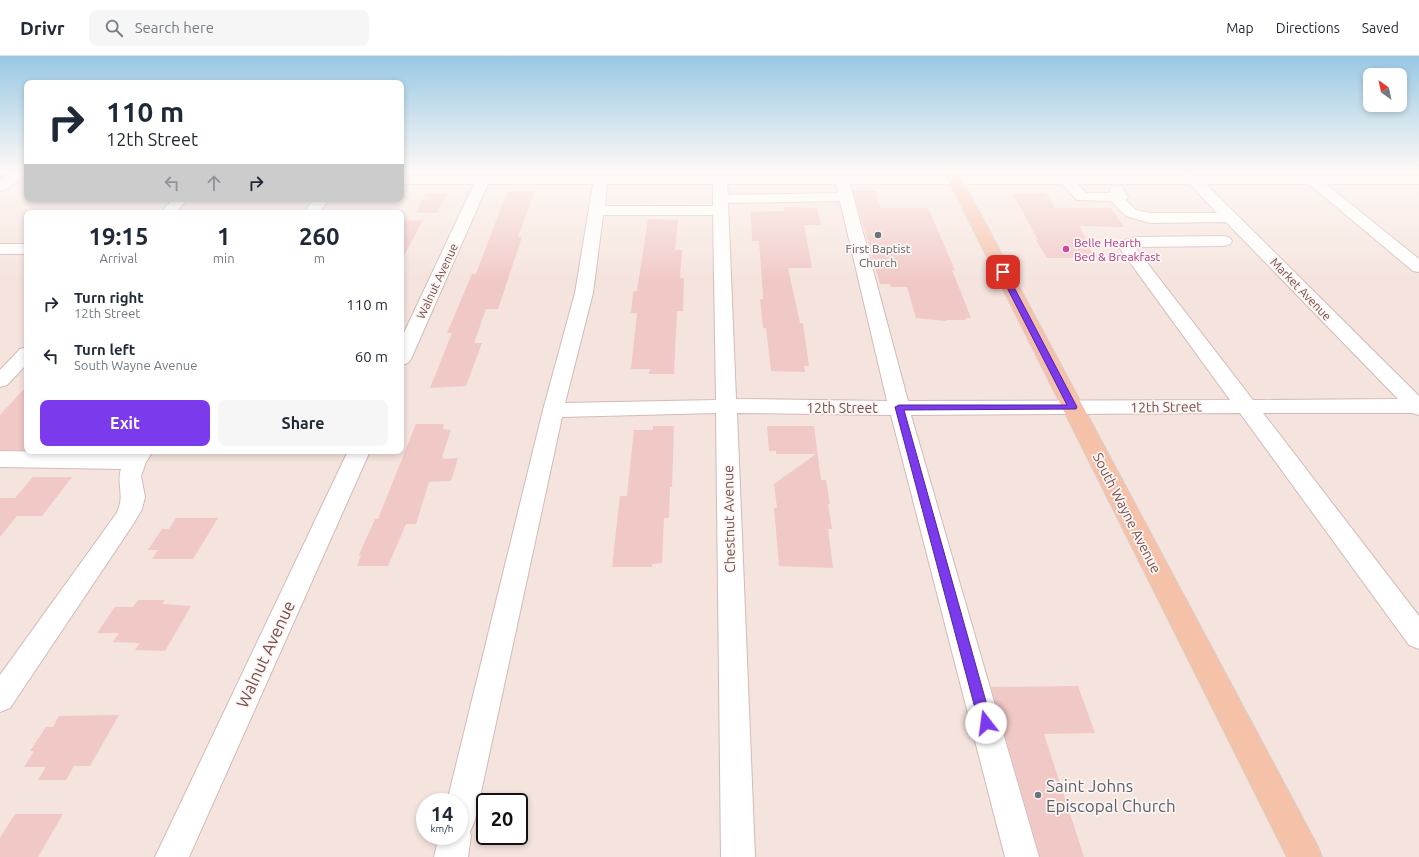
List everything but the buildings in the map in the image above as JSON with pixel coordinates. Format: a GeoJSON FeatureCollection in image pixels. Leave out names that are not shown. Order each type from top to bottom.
{"type":"FeatureCollection","features":[{"type":"Feature","properties":{"kind":"main road","name":"South Wayne Avenue"},"geometry":{"type":"LineString","coordinates":[[968,208],[1304,857]]}},
{"type":"Feature","properties":{"kind":"street","name":"Walnut Avenue"},"geometry":{"type":"LineString","coordinates":[[404,353],[471,208]]}},
{"type":"Feature","properties":{"kind":"street"},"geometry":{"type":"LineString","coordinates":[[465,793],[553,410],[584,293],[600,208]]}},
{"type":"Feature","properties":{"kind":"street","name":"Chestnut Avenue"},"geometry":{"type":"LineString","coordinates":[[720,208],[738,857]]}},
{"type":"Feature","properties":{"kind":"street"},"geometry":{"type":"LineString","coordinates":[[849,208],[899,407],[1022,857]]}},
{"type":"Feature","properties":{"kind":"street"},"geometry":{"type":"LineString","coordinates":[[1127,208],[1131,213],[1150,218],[1231,217]]}},
{"type":"Feature","properties":{"kind":"street","name":"Market Avenue"},"geometry":{"type":"LineString","coordinates":[[1222,208],[1374,365],[1418,406]]}},
{"type":"Feature","properties":{"kind":"street"},"geometry":{"type":"LineString","coordinates":[[1347,208],[1419,267]]}},
{"type":"Feature","properties":{"kind":"street"},"geometry":{"type":"LineString","coordinates":[[1224,241],[1131,242],[1126,246],[1419,637]]}},
{"type":"Feature","properties":{"kind":"street"},"geometry":{"type":"LineString","coordinates":[[0,249],[24,249]]}},
{"type":"Feature","properties":{"kind":"street"},"geometry":{"type":"LineString","coordinates":[[0,381],[24,356]]}},
{"type":"Feature","properties":{"kind":"street","name":"12th Street"},"geometry":{"type":"LineString","coordinates":[[553,410],[726,406],[1418,406]]}},
{"type":"Feature","properties":{"kind":"street","name":"Walnut Avenue"},"geometry":{"type":"LineString","coordinates":[[172,857],[358,454]]}},
{"type":"Feature","properties":{"kind":"street"},"geometry":{"type":"LineString","coordinates":[[0,459],[139,456],[130,476],[133,497],[130,509],[124,520],[0,699]]}},
{"type":"Feature","properties":{"kind":"street"},"geometry":{"type":"LineString","coordinates":[[450,857],[453,845]]}},
{"type":"Feature","properties":{"kind":"shaded area"},"geometry":{"type":"Polygon","coordinates":[[[0,208],[1419,208],[1419,857],[0,857],[0,208]]]}},
{"type":"Feature","properties":{"kind":"place","name":"First Baptist Church"},"geometry":{"type":"Point","coordinates":[878,235]}},
{"type":"Feature","properties":{"kind":"place","name":"Belle Hearth Bed & Breakfast"},"geometry":{"type":"Point","coordinates":[1066,249]}},
{"type":"Feature","properties":{"kind":"place","name":"Saint Johns Episcopal Church"},"geometry":{"type":"Point","coordinates":[1038,795]}},
{"type":"Feature","properties":{"kind":"route"},"geometry":{"type":"LineString","coordinates":[[986,723],[899,407],[1072,407],[1003,272]]}}]}
